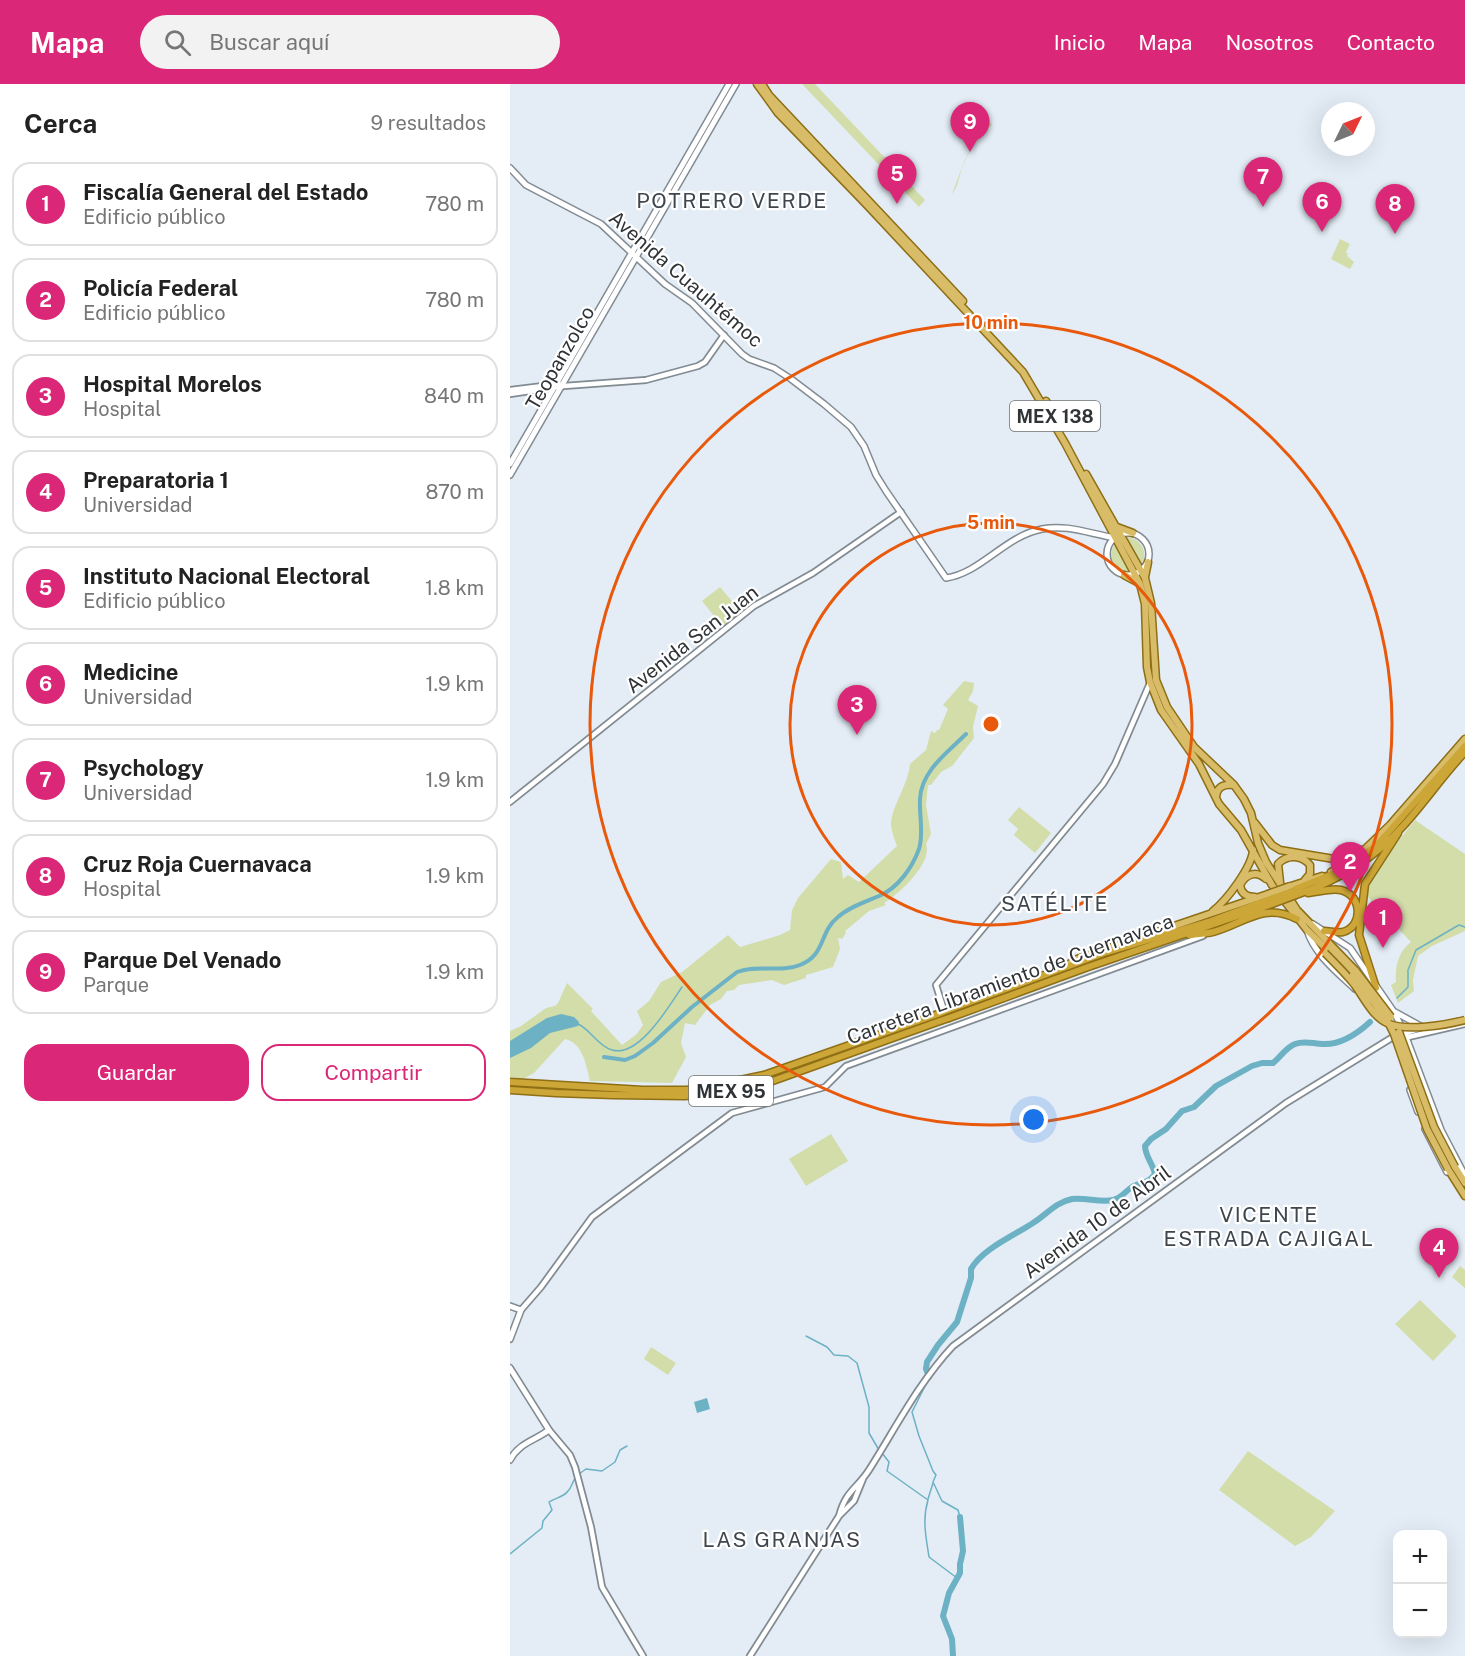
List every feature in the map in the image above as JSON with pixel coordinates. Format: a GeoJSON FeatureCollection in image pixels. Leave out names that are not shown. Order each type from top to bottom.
{"type":"FeatureCollection","features":[{"type":"Feature","properties":{"kind":"highway","name":"Carretera Libramiento de Cuernavaca"},"geometry":{"type":"LineString","coordinates":[[510,1082],[643,1090],[707,1088],[764,1075],[1058,970],[1211,921],[1326,879],[1353,863],[1377,845],[1465,746]]}},
{"type":"Feature","properties":{"kind":"highway","name":"Carretera Libramiento de Cuernavaca"},"geometry":{"type":"LineString","coordinates":[[1416,803],[1465,754]]}},
{"type":"Feature","properties":{"kind":"highway","name":"Carretera Libramiento de Cuernavaca"},"geometry":{"type":"LineString","coordinates":[[1293,890],[1328,883],[1356,867],[1402,828],[1409,811]]}},
{"type":"Feature","properties":{"kind":"highway"},"geometry":{"type":"LineString","coordinates":[[1376,987],[1359,935],[1365,884],[1402,828]]}},
{"type":"Feature","properties":{"kind":"highway"},"geometry":{"type":"LineString","coordinates":[[1293,890],[1340,890],[1354,898],[1358,910],[1357,918],[1351,927],[1344,932],[1324,931]]}},
{"type":"Feature","properties":{"kind":"highway","name":"Carretera Libramiento de Cuernavaca"},"geometry":{"type":"LineString","coordinates":[[510,1090],[685,1096],[725,1092],[767,1083],[1179,936],[1269,898]]}},
{"type":"Feature","properties":{"kind":"highway"},"geometry":{"type":"LineString","coordinates":[[1179,936],[1210,933],[1266,912],[1281,912],[1301,919]]}},
{"type":"Feature","properties":{"kind":"main road"},"geometry":{"type":"LineString","coordinates":[[718,110],[729,84]]}},
{"type":"Feature","properties":{"kind":"main road"},"geometry":{"type":"LineString","coordinates":[[718,110],[736,84]]}},
{"type":"Feature","properties":{"kind":"main road","name":"MEX 138"},"geometry":{"type":"LineString","coordinates":[[757,84],[778,113],[970,311]]}},
{"type":"Feature","properties":{"kind":"main road","name":"MEX 138"},"geometry":{"type":"LineString","coordinates":[[762,84],[769,95],[970,311],[1032,387],[1138,572],[1145,604],[1147,666],[1161,710],[1199,764],[1226,813],[1241,830],[1272,885],[1310,929],[1356,971],[1391,1017],[1400,1032],[1438,1136],[1465,1183]]}},
{"type":"Feature","properties":{"kind":"main road","name":"Teopanzolco"},"geometry":{"type":"LineString","coordinates":[[510,475],[513,462],[560,384],[630,252],[718,110]]}},
{"type":"Feature","properties":{"kind":"main road","name":"Teopanzolco"},"geometry":{"type":"LineString","coordinates":[[595,321],[636,258],[718,110]]}},
{"type":"Feature","properties":{"kind":"main road","name":"Avenida Cuauhtémoc"},"geometry":{"type":"LineString","coordinates":[[510,168],[526,185],[596,221],[665,284],[692,303],[749,359],[768,364],[791,379],[850,427],[864,446],[876,475],[946,578],[959,576],[1014,539],[1039,530],[1062,527],[1105,536],[1133,533]]}},
{"type":"Feature","properties":{"kind":"main road"},"geometry":{"type":"LineString","coordinates":[[1105,536],[1110,534],[1113,526],[1133,533],[1146,541],[1150,553],[1145,578]]}},
{"type":"Feature","properties":{"kind":"main road"},"geometry":{"type":"LineString","coordinates":[[1098,534],[1108,549]]}},
{"type":"Feature","properties":{"kind":"main road"},"geometry":{"type":"LineString","coordinates":[[1118,536],[1108,549],[1110,566],[1116,572],[1140,584]]}},
{"type":"Feature","properties":{"kind":"main road"},"geometry":{"type":"LineString","coordinates":[[1124,575],[1138,572],[1148,562]]}},
{"type":"Feature","properties":{"kind":"main road","name":"MEX 138"},"geometry":{"type":"LineString","coordinates":[[1138,572],[1145,578],[1151,603],[1153,681],[1167,707],[1194,747],[1234,785],[1244,799],[1262,853],[1301,919],[1338,938],[1350,948],[1394,1012],[1428,1137],[1465,1201]]}},
{"type":"Feature","properties":{"kind":"main road","name":"MEX 95"},"geometry":{"type":"LineString","coordinates":[[1058,970],[1077,959],[1208,915],[1293,890],[1303,882],[1339,868],[1362,852],[1409,811],[1465,739]]}},
{"type":"Feature","properties":{"kind":"main road"},"geometry":{"type":"LineString","coordinates":[[1216,797],[1217,790],[1224,784],[1234,785]]}},
{"type":"Feature","properties":{"kind":"main road"},"geometry":{"type":"LineString","coordinates":[[1241,830],[1247,831],[1253,821],[1272,845],[1280,850],[1340,860],[1348,858],[1374,842]]}},
{"type":"Feature","properties":{"kind":"main road"},"geometry":{"type":"LineString","coordinates":[[1208,915],[1230,894],[1252,858],[1253,850]]}},
{"type":"Feature","properties":{"kind":"main road"},"geometry":{"type":"LineString","coordinates":[[1280,886],[1278,864],[1281,860],[1290,857],[1303,859],[1310,865],[1310,874],[1303,882]]}},
{"type":"Feature","properties":{"kind":"main road"},"geometry":{"type":"LineString","coordinates":[[1269,898],[1246,896],[1240,889],[1244,879],[1256,873],[1262,875],[1272,885]]}},
{"type":"Feature","properties":{"kind":"main road"},"geometry":{"type":"LineString","coordinates":[[1310,929],[1379,1017],[1387,1023],[1400,1026],[1425,1026],[1465,1021]]}},
{"type":"Feature","properties":{"kind":"main road","name":"MEX 138"},"geometry":{"type":"LineString","coordinates":[[1310,929],[1310,939],[1324,959],[1400,1036],[1420,1072],[1441,1130],[1465,1176]]}},
{"type":"Feature","properties":{"kind":"main road"},"geometry":{"type":"LineString","coordinates":[[1325,951],[1353,975],[1387,1020],[1427,1129],[1465,1196]]}},
{"type":"Feature","properties":{"kind":"main road"},"geometry":{"type":"LineString","coordinates":[[1364,999],[1374,998],[1377,993],[1376,987]]}},
{"type":"Feature","properties":{"kind":"main road"},"geometry":{"type":"LineString","coordinates":[[1376,1012],[1382,1015],[1400,1036],[1407,1020]]}},
{"type":"Feature","properties":{"kind":"main road"},"geometry":{"type":"LineString","coordinates":[[1394,1012],[1424,1030]]}},
{"type":"Feature","properties":{"kind":"main road"},"geometry":{"type":"LineString","coordinates":[[510,1306],[521,1310],[510,1339]]}},
{"type":"Feature","properties":{"kind":"main road"},"geometry":{"type":"LineString","coordinates":[[510,1368],[549,1430],[537,1439],[516,1448],[510,1460]]}},
{"type":"Feature","properties":{"kind":"street"},"geometry":{"type":"LineString","coordinates":[[510,392],[560,384],[646,380],[705,362],[724,335]]}},
{"type":"Feature","properties":{"kind":"street","name":"Avenida San Juan"},"geometry":{"type":"LineString","coordinates":[[510,802],[754,606],[813,573],[901,512]]}},
{"type":"Feature","properties":{"kind":"street"},"geometry":{"type":"LineString","coordinates":[[945,1009],[936,985],[1103,784],[1115,764],[1153,681]]}},
{"type":"Feature","properties":{"kind":"street"},"geometry":{"type":"LineString","coordinates":[[521,1310],[541,1287],[588,1221],[732,1113],[825,1087],[846,1066],[1210,933]]}},
{"type":"Feature","properties":{"kind":"street"},"geometry":{"type":"LineString","coordinates":[[1400,1036],[1465,1021]]}},
{"type":"Feature","properties":{"kind":"street","name":"Avenida 10 de Abril"},"geometry":{"type":"LineString","coordinates":[[839,1516],[843,1501],[863,1477],[945,1354],[963,1338],[1286,1103],[1400,1036]]}},
{"type":"Feature","properties":{"kind":"street"},"geometry":{"type":"LineString","coordinates":[[549,1430],[570,1455],[575,1467],[591,1527],[602,1587],[643,1656]]}},
{"type":"Feature","properties":{"kind":"street","name":"Avenida 10 de Abril"},"geometry":{"type":"LineString","coordinates":[[750,1656],[839,1516],[850,1506],[857,1495],[863,1477]]}},
{"type":"Feature","properties":{"kind":"street"},"geometry":{"type":"LineString","coordinates":[[850,1491],[857,1495]]}},
{"type":"Feature","properties":{"kind":"street"},"geometry":{"type":"LineString","coordinates":[[843,1501],[850,1506]]}},
{"type":"Feature","properties":{"kind":"green space"},"geometry":{"type":"Polygon","coordinates":[[[802,84],[815,84],[925,200],[919,207],[802,84]]]}},
{"type":"Feature","properties":{"kind":"green space"},"geometry":{"type":"Polygon","coordinates":[[[985,117],[992,125],[982,133],[970,150],[952,194],[964,162],[985,117]]]}},
{"type":"Feature","properties":{"kind":"green space"},"geometry":{"type":"Polygon","coordinates":[[[1340,239],[1350,244],[1346,252],[1354,262],[1350,269],[1331,259],[1340,239]]]}},
{"type":"Feature","properties":{"kind":"green space"},"geometry":{"type":"Polygon","coordinates":[[[1125,537],[1140,543],[1144,551],[1141,567],[1125,537]]]}},
{"type":"Feature","properties":{"kind":"green space"},"geometry":{"type":"Polygon","coordinates":[[[1115,544],[1130,571],[1124,571],[1113,563],[1111,554],[1115,544]]]}},
{"type":"Feature","properties":{"kind":"green space"},"geometry":{"type":"Polygon","coordinates":[[[720,587],[741,612],[723,627],[702,601],[720,587]]]}},
{"type":"Feature","properties":{"kind":"green space"},"geometry":{"type":"Polygon","coordinates":[[[964,681],[974,683],[968,700],[978,706],[973,727],[974,738],[952,766],[941,772],[931,785],[928,785],[926,805],[931,834],[920,869],[898,893],[884,903],[886,905],[869,911],[845,931],[842,939],[838,938],[840,949],[833,967],[806,975],[806,978],[784,985],[772,980],[739,985],[734,990],[727,991],[721,999],[710,1005],[695,1025],[685,1023],[681,1043],[686,1057],[672,1083],[590,1081],[580,1050],[571,1041],[565,1039],[534,1073],[523,1079],[510,1077],[510,1031],[546,1008],[555,1006],[567,983],[593,1009],[591,1011],[622,1045],[637,1034],[643,1025],[637,1011],[649,1001],[661,982],[682,972],[728,935],[740,947],[790,930],[792,910],[798,898],[831,859],[841,862],[843,879],[848,875],[859,882],[897,846],[891,823],[892,816],[910,764],[926,750],[931,731],[935,733],[939,730],[948,709],[943,705],[964,681]]]}},
{"type":"Feature","properties":{"kind":"green space"},"geometry":{"type":"Polygon","coordinates":[[[1019,807],[1051,833],[1035,853],[1014,835],[1018,829],[1008,820],[1019,807]]]}},
{"type":"Feature","properties":{"kind":"green space"},"geometry":{"type":"Polygon","coordinates":[[[1415,820],[1465,854],[1465,931],[1432,946],[1418,956],[1413,980],[1414,991],[1398,1003],[1391,985],[1396,982],[1400,955],[1411,942],[1366,895],[1376,869],[1415,820]]]}},
{"type":"Feature","properties":{"kind":"green space"},"geometry":{"type":"Polygon","coordinates":[[[831,1134],[848,1161],[806,1186],[789,1159],[831,1134]]]}},
{"type":"Feature","properties":{"kind":"green space"},"geometry":{"type":"Polygon","coordinates":[[[1460,1266],[1465,1270],[1465,1288],[1452,1277],[1460,1266]]]}},
{"type":"Feature","properties":{"kind":"green space"},"geometry":{"type":"Polygon","coordinates":[[[1420,1300],[1457,1336],[1433,1361],[1395,1324],[1420,1300]]]}},
{"type":"Feature","properties":{"kind":"green space"},"geometry":{"type":"Polygon","coordinates":[[[651,1347],[676,1363],[668,1375],[644,1359],[651,1347]]]}},
{"type":"Feature","properties":{"kind":"green space"},"geometry":{"type":"Polygon","coordinates":[[[1248,1451],[1335,1511],[1311,1537],[1295,1546],[1219,1490],[1248,1451]]]}},
{"type":"Feature","properties":{"kind":"water"},"geometry":{"type":"Polygon","coordinates":[[[561,1014],[574,1017],[579,1022],[578,1026],[550,1033],[531,1048],[510,1058],[510,1041],[547,1018],[561,1014]]]}},
{"type":"Feature","properties":{"kind":"water"},"geometry":{"type":"Polygon","coordinates":[[[707,1398],[710,1409],[697,1413],[694,1402],[707,1398]]]}},
{"type":"Feature","properties":{"kind":"waterway"},"geometry":{"type":"LineString","coordinates":[[604,1057],[625,1060],[635,1056],[737,972],[793,967],[808,961],[818,949],[832,923],[842,913],[879,896],[898,883],[919,849],[920,799],[925,780],[944,755],[966,734]]}},
{"type":"Feature","properties":{"kind":"waterway"},"geometry":{"type":"LineString","coordinates":[[1397,998],[1408,987],[1408,970],[1416,950],[1459,925],[1465,927]]}},
{"type":"Feature","properties":{"kind":"waterway"},"geometry":{"type":"LineString","coordinates":[[578,1024],[607,1048],[622,1050],[643,1039],[682,987]]}},
{"type":"Feature","properties":{"kind":"waterway"},"geometry":{"type":"LineString","coordinates":[[929,1377],[926,1369],[927,1362],[957,1322],[971,1278],[971,1269],[983,1255],[1061,1203],[1072,1199],[1113,1200],[1133,1186],[1149,1180],[1155,1174],[1145,1146],[1166,1129],[1182,1111],[1194,1107],[1216,1086],[1252,1066],[1273,1063],[1295,1044],[1302,1042],[1336,1043],[1355,1034],[1370,1022]]}},
{"type":"Feature","properties":{"kind":"waterway"},"geometry":{"type":"LineString","coordinates":[[806,1336],[827,1347],[834,1355],[848,1356],[857,1363],[869,1407],[869,1433],[879,1450]]}},
{"type":"Feature","properties":{"kind":"waterway"},"geometry":{"type":"LineString","coordinates":[[929,1378],[912,1412],[919,1436],[936,1475],[933,1482],[942,1501],[958,1510],[960,1517]]}},
{"type":"Feature","properties":{"kind":"waterway"},"geometry":{"type":"LineString","coordinates":[[579,1474],[586,1469],[602,1471],[615,1462],[620,1450],[627,1446]]}},
{"type":"Feature","properties":{"kind":"waterway"},"geometry":{"type":"LineString","coordinates":[[882,1453],[889,1462],[887,1471],[928,1500],[925,1522],[929,1557],[957,1578]]}},
{"type":"Feature","properties":{"kind":"waterway"},"geometry":{"type":"LineString","coordinates":[[510,1554],[542,1528],[543,1521],[552,1510],[549,1502],[566,1493],[576,1477]]}},
{"type":"Feature","properties":{"kind":"waterway"},"geometry":{"type":"LineString","coordinates":[[928,1499],[933,1483]]}},
{"type":"Feature","properties":{"kind":"waterway"},"geometry":{"type":"LineString","coordinates":[[953,1656],[952,1639],[943,1616],[949,1593],[960,1573],[963,1551],[960,1517]]}},
{"type":"Feature","properties":{"kind":"place","name":"Parque Del Venado"},"geometry":{"type":"Point","coordinates":[970,152]}},
{"type":"Feature","properties":{"kind":"place","name":"Instituto Nacional Electoral"},"geometry":{"type":"Point","coordinates":[897,204]}},
{"type":"Feature","properties":{"kind":"place","name":"Psychology"},"geometry":{"type":"Point","coordinates":[1263,207]}},
{"type":"Feature","properties":{"kind":"place","name":"Medicine"},"geometry":{"type":"Point","coordinates":[1322,232]}},
{"type":"Feature","properties":{"kind":"place","name":"Cruz Roja Cuernavaca"},"geometry":{"type":"Point","coordinates":[1395,234]}},
{"type":"Feature","properties":{"kind":"place","name":"Hospital Morelos"},"geometry":{"type":"Point","coordinates":[857,735]}},
{"type":"Feature","properties":{"kind":"place","name":"Policía Federal"},"geometry":{"type":"Point","coordinates":[1350,892]}},
{"type":"Feature","properties":{"kind":"place","name":"Fiscalía General del Estado"},"geometry":{"type":"Point","coordinates":[1383,948]}},
{"type":"Feature","properties":{"kind":"place","name":"Preparatoria 1"},"geometry":{"type":"Point","coordinates":[1439,1278]}},
{"type":"Feature","properties":{"kind":"district","name":"POTRERO VERDE"},"geometry":{"type":"Point","coordinates":[732,200]}},
{"type":"Feature","properties":{"kind":"district","name":"SATÉLITE"},"geometry":{"type":"Point","coordinates":[1055,903]}},
{"type":"Feature","properties":{"kind":"district","name":"VICENTE ESTRADA CAJIGAL"},"geometry":{"type":"Point","coordinates":[1269,1226]}},
{"type":"Feature","properties":{"kind":"district","name":"LAS GRANJAS"},"geometry":{"type":"Point","coordinates":[782,1539]}}]}
